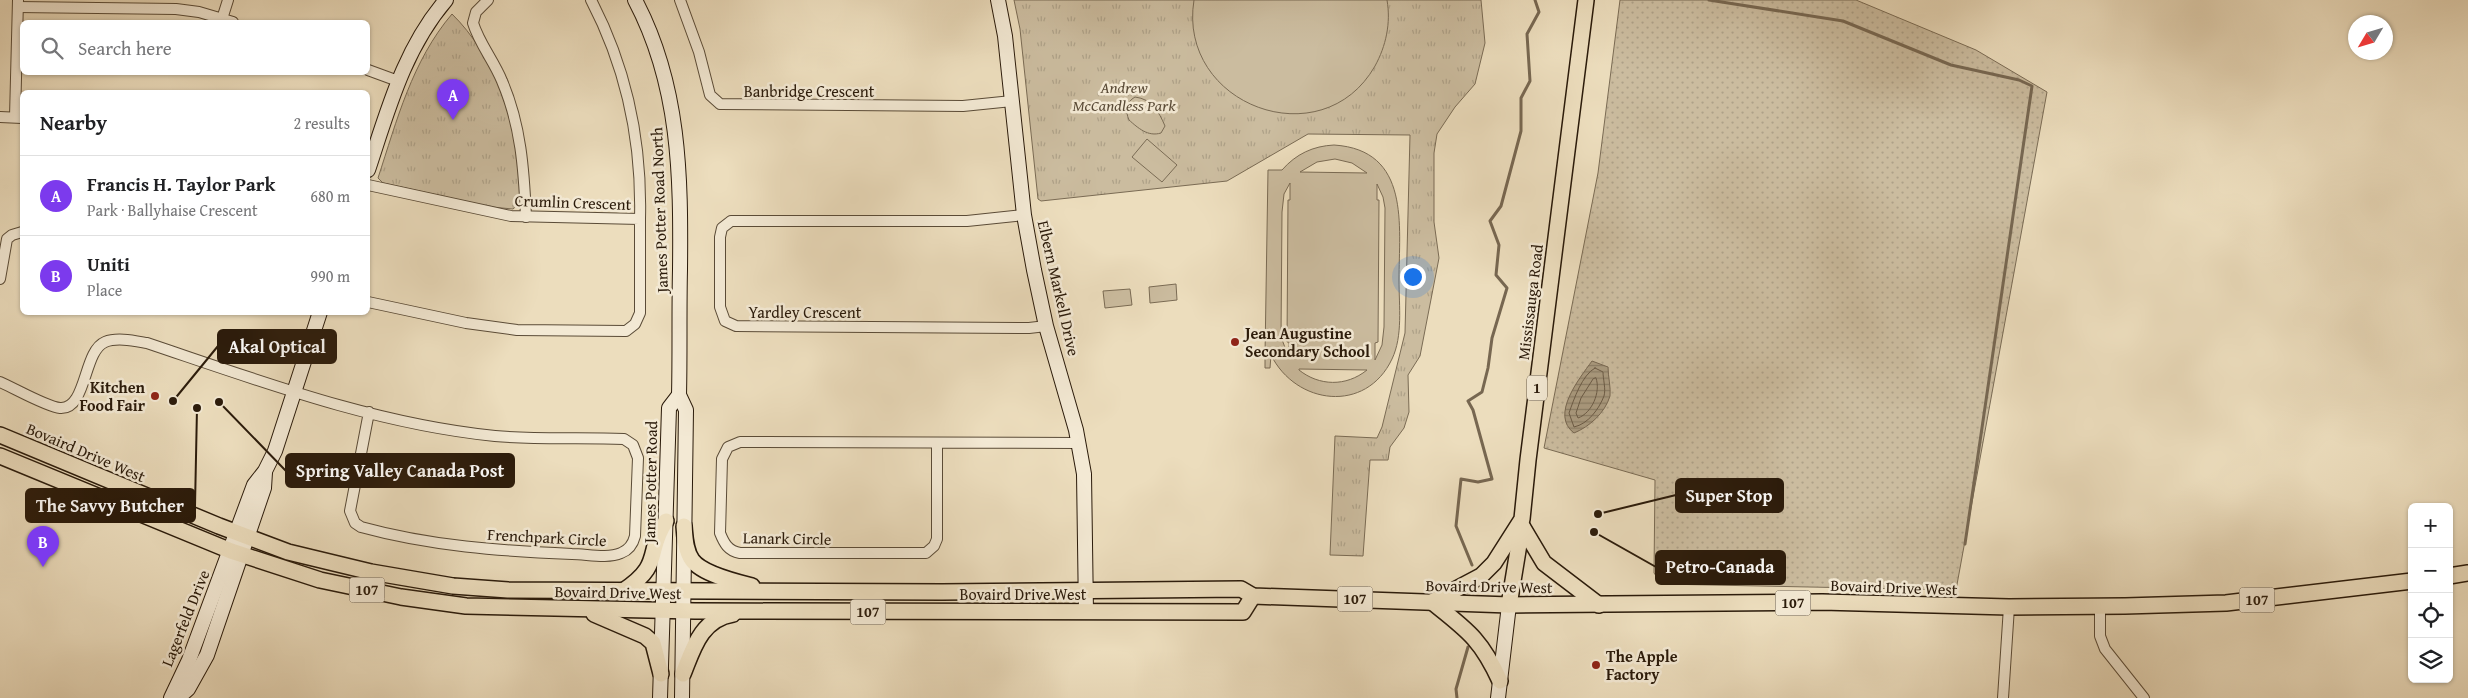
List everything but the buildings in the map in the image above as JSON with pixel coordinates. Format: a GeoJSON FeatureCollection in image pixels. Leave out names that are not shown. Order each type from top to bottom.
{"type":"FeatureCollection","features":[{"type":"Feature","properties":{"kind":"main road","name":"Mississauga Road"},"geometry":{"type":"LineString","coordinates":[[1509,605],[1522,523],[1528,460],[1586,0]]}},
{"type":"Feature","properties":{"kind":"main road","name":"Bovaird Drive West"},"geometry":{"type":"LineString","coordinates":[[0,434],[242,535],[288,552],[335,564],[453,586],[508,590],[952,592],[1241,588],[1253,596],[1509,605],[1822,602],[2008,608],[2226,603],[2408,581]]}},
{"type":"Feature","properties":{"kind":"main road","name":"Bovaird Drive West"},"geometry":{"type":"LineString","coordinates":[[0,456],[236,553],[320,580],[401,597],[466,606],[682,611],[1242,612],[1253,596]]}},
{"type":"Feature","properties":{"kind":"main road"},"geometry":{"type":"LineString","coordinates":[[623,591],[638,581],[648,570],[656,547],[658,533],[666,521]]}},
{"type":"Feature","properties":{"kind":"main road"},"geometry":{"type":"LineString","coordinates":[[1500,681],[1481,644],[1466,629],[1432,602],[1481,576],[1494,563],[1522,523],[1544,563],[1599,605]]}},
{"type":"Feature","properties":{"kind":"main road"},"geometry":{"type":"LineString","coordinates":[[684,526],[692,561],[732,581],[776,591]]}},
{"type":"Feature","properties":{"kind":"main road"},"geometry":{"type":"LineString","coordinates":[[2453,575],[2468,573]]}},
{"type":"Feature","properties":{"kind":"main road"},"geometry":{"type":"LineString","coordinates":[[581,609],[616,622],[645,636],[653,643],[661,674]]}},
{"type":"Feature","properties":{"kind":"main road"},"geometry":{"type":"LineString","coordinates":[[683,674],[694,644],[702,632],[714,620],[723,616],[761,611]]}},
{"type":"Feature","properties":{"kind":"street"},"geometry":{"type":"LineString","coordinates":[[222,19],[228,0]]}},
{"type":"Feature","properties":{"kind":"street"},"geometry":{"type":"LineString","coordinates":[[370,164],[398,81],[421,33],[446,0]]}},
{"type":"Feature","properties":{"kind":"street"},"geometry":{"type":"LineString","coordinates":[[488,0],[476,12],[473,23],[497,70],[512,107],[523,163],[526,217]]}},
{"type":"Feature","properties":{"kind":"street"},"geometry":{"type":"LineString","coordinates":[[592,0],[615,52],[632,111],[640,169],[640,219]]}},
{"type":"Feature","properties":{"kind":"street","name":"James Potter Road North"},"geometry":{"type":"LineString","coordinates":[[636,0],[654,40],[664,73],[676,127],[680,222],[680,395]]}},
{"type":"Feature","properties":{"kind":"street","name":"Banbridge Crescent"},"geometry":{"type":"LineString","coordinates":[[680,0],[699,52],[710,95],[720,104],[964,106],[1012,101]]}},
{"type":"Feature","properties":{"kind":"street","name":"Elbern Markell Drive"},"geometry":{"type":"LineString","coordinates":[[998,0],[1005,36],[1024,214],[1046,326],[1065,387],[1079,442],[1085,499],[1086,612]]}},
{"type":"Feature","properties":{"kind":"street"},"geometry":{"type":"LineString","coordinates":[[0,117],[19,118],[18,4],[133,4],[186,9],[226,20]]}},
{"type":"Feature","properties":{"kind":"street"},"geometry":{"type":"LineString","coordinates":[[370,71],[398,81]]}},
{"type":"Feature","properties":{"kind":"street","name":"Crumlin Crescent"},"geometry":{"type":"LineString","coordinates":[[370,185],[486,212],[526,217],[640,219],[640,313],[635,324],[626,331],[509,329],[466,323],[370,302]]}},
{"type":"Feature","properties":{"kind":"street","name":"Yardley Crescent"},"geometry":{"type":"LineString","coordinates":[[1024,214],[956,222],[731,221],[722,228],[720,236],[721,315],[725,321],[736,326],[1029,328],[1046,326]]}},
{"type":"Feature","properties":{"kind":"street"},"geometry":{"type":"LineString","coordinates":[[0,279],[7,239],[20,233]]}},
{"type":"Feature","properties":{"kind":"street"},"geometry":{"type":"LineString","coordinates":[[236,553],[242,535],[264,488],[265,471],[275,451],[319,315]]}},
{"type":"Feature","properties":{"kind":"street","name":"Frenchpark Circle"},"geometry":{"type":"LineString","coordinates":[[0,382],[50,405],[66,408],[76,400],[98,348],[105,342],[124,340],[147,344],[294,392],[369,412],[495,436],[630,441],[638,458],[635,536],[633,543],[624,552],[612,556],[475,549],[361,527],[355,523],[350,511],[369,412]]}},
{"type":"Feature","properties":{"kind":"street"},"geometry":{"type":"LineString","coordinates":[[680,395],[686,410],[682,698]]}},
{"type":"Feature","properties":{"kind":"street","name":"James Potter Road"},"geometry":{"type":"LineString","coordinates":[[660,698],[665,591],[669,408],[680,395]]}},
{"type":"Feature","properties":{"kind":"street","name":"Lanark Circle"},"geometry":{"type":"LineString","coordinates":[[936,443],[937,539],[934,546],[926,553],[740,553],[733,552],[720,533],[722,459],[724,452],[733,444],[740,442],[1079,442]]}},
{"type":"Feature","properties":{"kind":"street","name":"Lagerfeld Drive"},"geometry":{"type":"LineString","coordinates":[[171,698],[189,660],[211,599],[236,553]]}},
{"type":"Feature","properties":{"kind":"street","name":"Lagerfeld Drive"},"geometry":{"type":"LineString","coordinates":[[178,698],[188,689],[207,655],[236,553]]}},
{"type":"Feature","properties":{"kind":"street","name":"Mississauga Road"},"geometry":{"type":"LineString","coordinates":[[1498,698],[1509,605]]}},
{"type":"Feature","properties":{"kind":"street"},"geometry":{"type":"LineString","coordinates":[[2100,606],[2100,636],[2104,648],[2144,698]]}},
{"type":"Feature","properties":{"kind":"street"},"geometry":{"type":"LineString","coordinates":[[2002,698],[2008,608]]}},
{"type":"Feature","properties":{"kind":"green space","name":"Andrew McCandless Park"},"geometry":{"type":"Polygon","coordinates":[[[1014,0],[1481,0],[1485,43],[1475,84],[1455,107],[1437,134],[1434,153],[1434,222],[1439,258],[1420,356],[1408,375],[1409,412],[1404,428],[1390,447],[1388,460],[1370,460],[1363,556],[1330,555],[1335,436],[1377,438],[1382,427],[1405,333],[1410,135],[1308,134],[1227,181],[1041,201],[1038,199],[1020,29],[1014,0]]]}},
{"type":"Feature","properties":{"kind":"green space"},"geometry":{"type":"Polygon","coordinates":[[[1194,0],[1387,0],[1387,34],[1375,66],[1351,94],[1322,110],[1290,114],[1258,107],[1230,92],[1208,68],[1195,37],[1194,0]]]}},
{"type":"Feature","properties":{"kind":"green space"},"geometry":{"type":"Polygon","coordinates":[[[1620,0],[1856,0],[1976,50],[2047,92],[1956,590],[1662,584],[1654,573],[1655,480],[1544,448],[1598,173],[1620,0]]]}},
{"type":"Feature","properties":{"kind":"green space"},"geometry":{"type":"Polygon","coordinates":[[[452,14],[480,48],[491,68],[507,110],[517,154],[520,189],[518,202],[513,209],[491,207],[383,183],[378,178],[399,113],[416,71],[438,32],[452,14]]]}},
{"type":"Feature","properties":{"kind":"green space"},"geometry":{"type":"Polygon","coordinates":[[[1135,97],[1146,100],[1157,111],[1165,126],[1161,133],[1148,133],[1129,120],[1127,107],[1135,97]]]}},
{"type":"Feature","properties":{"kind":"green space"},"geometry":{"type":"Polygon","coordinates":[[[1147,139],[1177,165],[1162,182],[1132,157],[1147,139]]]}},
{"type":"Feature","properties":{"kind":"green space"},"geometry":{"type":"Polygon","coordinates":[[[1334,145],[1359,150],[1377,161],[1388,176],[1395,194],[1399,215],[1400,321],[1398,341],[1392,359],[1380,377],[1366,389],[1349,395],[1331,396],[1313,393],[1297,384],[1282,372],[1271,355],[1270,368],[1265,368],[1268,170],[1282,170],[1299,155],[1312,149],[1334,145]],[[1335,159],[1317,162],[1300,172],[1367,173],[1352,163],[1335,159]],[[1290,183],[1284,194],[1282,212],[1281,337],[1289,358],[1289,342],[1287,342],[1288,200],[1290,200],[1290,183]],[[1377,184],[1377,200],[1379,200],[1378,342],[1375,343],[1375,360],[1382,345],[1384,327],[1385,208],[1383,197],[1377,184]],[[1299,369],[1307,375],[1324,382],[1342,382],[1359,376],[1367,370],[1299,369]]]}},
{"type":"Feature","properties":{"kind":"green space"},"geometry":{"type":"Polygon","coordinates":[[[1176,284],[1177,300],[1150,303],[1149,287],[1176,284]]]}},
{"type":"Feature","properties":{"kind":"green space"},"geometry":{"type":"Polygon","coordinates":[[[1130,289],[1132,305],[1105,308],[1103,291],[1130,289]]]}},
{"type":"Feature","properties":{"kind":"water"},"geometry":{"type":"Polygon","coordinates":[[[1592,361],[1608,367],[1610,396],[1596,419],[1574,433],[1567,425],[1565,417],[1566,407],[1574,387],[1592,361]]]}},
{"type":"Feature","properties":{"kind":"waterway"},"geometry":{"type":"LineString","coordinates":[[1472,565],[1456,526],[1461,479],[1478,482],[1492,479],[1473,410],[1468,401],[1482,392],[1488,368],[1492,338],[1507,288],[1496,275],[1499,245],[1490,221],[1501,206],[1521,131],[1521,98],[1530,81],[1527,34],[1539,12],[1535,0]]}},
{"type":"Feature","properties":{"kind":"waterway"},"geometry":{"type":"LineString","coordinates":[[1709,0],[1843,21],[1951,65],[2019,80],[2032,86],[1965,544]]}},
{"type":"Feature","properties":{"kind":"waterway"},"geometry":{"type":"LineString","coordinates":[[1457,698],[1456,689],[1468,647]]}},
{"type":"Feature","properties":{"kind":"place","name":"Francis H. Taylor Park"},"geometry":{"type":"Point","coordinates":[453,120]}},
{"type":"Feature","properties":{"kind":"place","name":"Jean Augustine Secondary School"},"geometry":{"type":"Point","coordinates":[1235,342]}},
{"type":"Feature","properties":{"kind":"place","name":"Kitchen Food Fair"},"geometry":{"type":"Point","coordinates":[155,396]}},
{"type":"Feature","properties":{"kind":"place","name":"Akal Optical"},"geometry":{"type":"Point","coordinates":[173,401]}},
{"type":"Feature","properties":{"kind":"place","name":"Spring Valley Canada Post"},"geometry":{"type":"Point","coordinates":[219,402]}},
{"type":"Feature","properties":{"kind":"place","name":"The Savvy Butcher"},"geometry":{"type":"Point","coordinates":[197,408]}},
{"type":"Feature","properties":{"kind":"place","name":"Super Stop"},"geometry":{"type":"Point","coordinates":[1598,514]}},
{"type":"Feature","properties":{"kind":"place","name":"Petro-Canada"},"geometry":{"type":"Point","coordinates":[1594,532]}},
{"type":"Feature","properties":{"kind":"place","name":"Uniti"},"geometry":{"type":"Point","coordinates":[43,567]}},
{"type":"Feature","properties":{"kind":"place","name":"The Apple Factory"},"geometry":{"type":"Point","coordinates":[1596,665]}}]}
